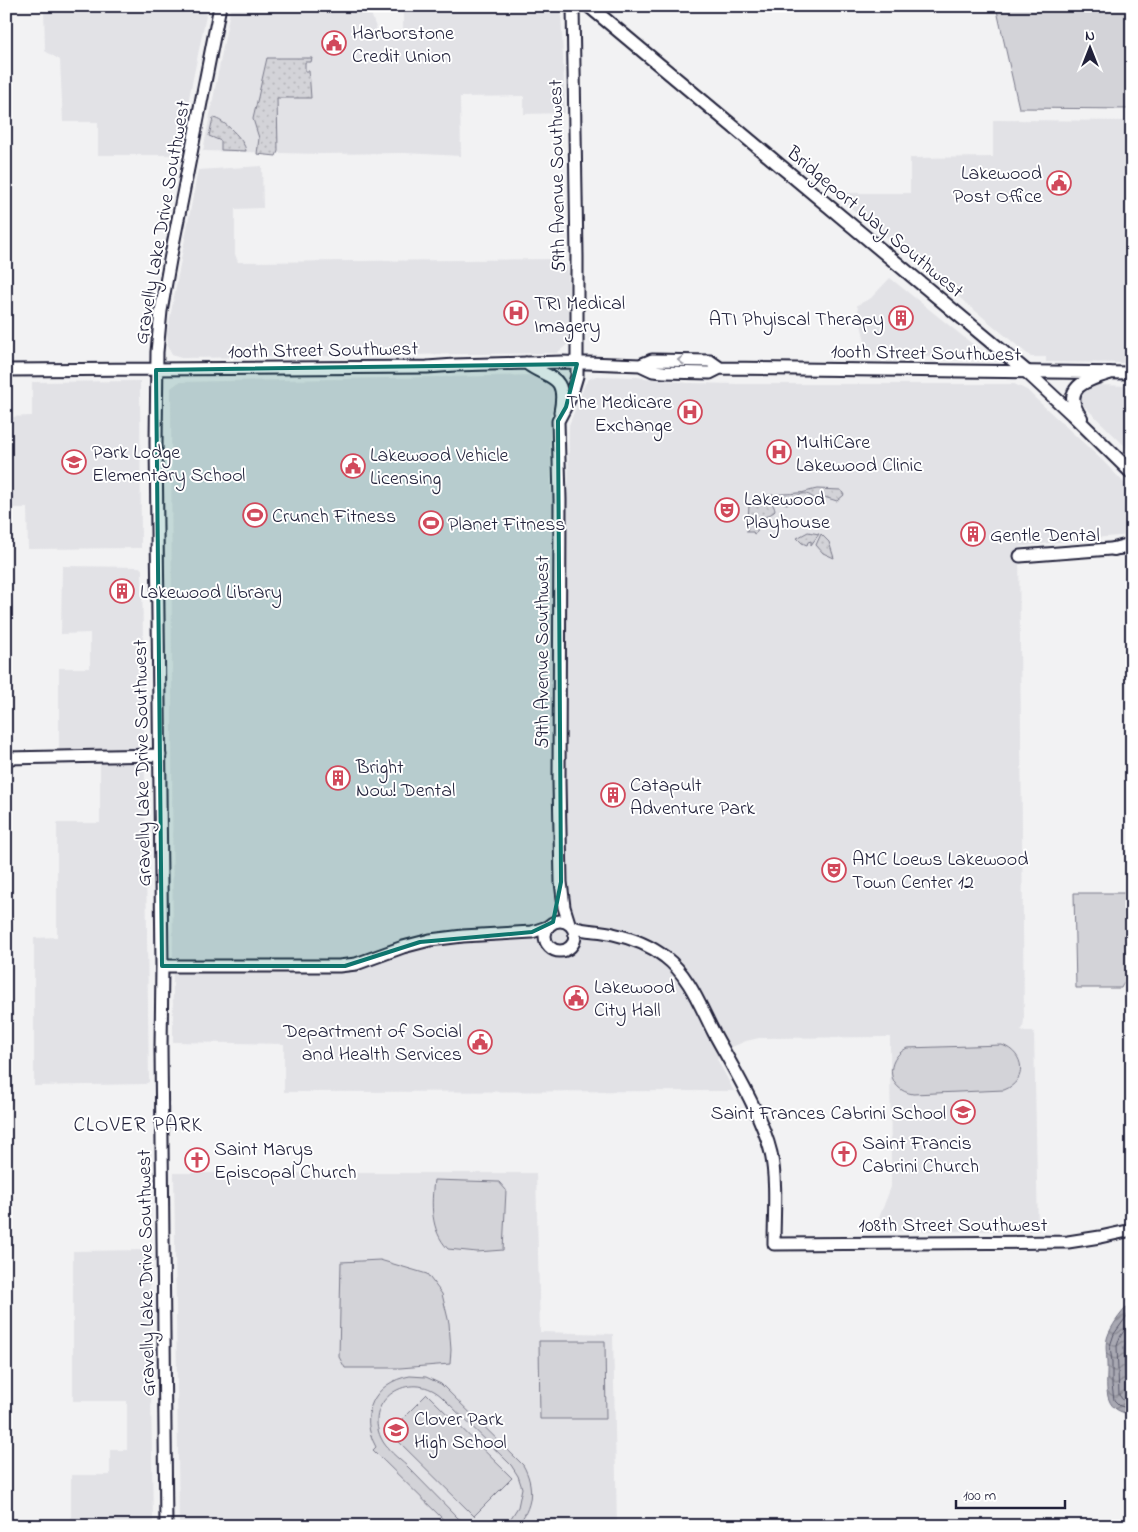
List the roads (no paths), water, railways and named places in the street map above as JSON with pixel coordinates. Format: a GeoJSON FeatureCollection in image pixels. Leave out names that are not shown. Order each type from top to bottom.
{"type":"FeatureCollection","features":[{"type":"Feature","properties":{"kind":"main road","name":"Bridgeport Way Southwest"},"geometry":{"type":"LineString","coordinates":[[589,6],[1027,372],[1132,473]]}},
{"type":"Feature","properties":{"kind":"main road"},"geometry":{"type":"LineString","coordinates":[[1091,432],[1076,410],[1074,397],[1081,384],[1086,380],[1109,373]]}},
{"type":"Feature","properties":{"kind":"main road"},"geometry":{"type":"LineString","coordinates":[[1114,550],[1132,545]]}},
{"type":"Feature","properties":{"kind":"street","name":"Gravelly Lake Drive Southwest"},"geometry":{"type":"LineString","coordinates":[[166,1526],[156,370],[159,325],[164,292],[220,6]]}},
{"type":"Feature","properties":{"kind":"street","name":"59th Avenue Southwest"},"geometry":{"type":"LineString","coordinates":[[571,925],[564,907],[561,882],[558,421],[571,396],[577,364],[573,6]]}},
{"type":"Feature","properties":{"kind":"street","name":"100th Street Southwest"},"geometry":{"type":"LineString","coordinates":[[6,370],[427,367],[562,362],[640,365],[652,360],[710,361],[720,368],[1132,373]]}},
{"type":"Feature","properties":{"kind":"street"},"geometry":{"type":"LineString","coordinates":[[526,363],[534,370],[552,376],[557,382],[561,395],[561,409],[558,421]]}},
{"type":"Feature","properties":{"kind":"street"},"geometry":{"type":"LineString","coordinates":[[1020,556],[1114,550]]}},
{"type":"Feature","properties":{"kind":"street"},"geometry":{"type":"LineString","coordinates":[[6,758],[160,755]]}},
{"type":"Feature","properties":{"kind":"street","name":"59th Avenue Southwest"},"geometry":{"type":"LineString","coordinates":[[550,924],[561,882]]}},
{"type":"Feature","properties":{"kind":"street"},"geometry":{"type":"LineString","coordinates":[[162,966],[339,966],[356,964],[403,947],[430,940],[532,932],[561,920],[588,931],[613,933],[629,939]]}},
{"type":"Feature","properties":{"kind":"street"},"geometry":{"type":"LineString","coordinates":[[546,943],[544,935],[550,924]]}},
{"type":"Feature","properties":{"kind":"street"},"geometry":{"type":"LineString","coordinates":[[571,925],[576,936],[572,945]]}},
{"type":"Feature","properties":{"kind":"street"},"geometry":{"type":"LineString","coordinates":[[492,935],[506,939],[540,940],[559,951],[588,938],[629,939]]}},
{"type":"Feature","properties":{"kind":"street","name":"108th Street Southwest"},"geometry":{"type":"LineString","coordinates":[[629,939],[648,947],[666,958],[682,975],[760,1122],[773,1165],[774,1244],[1068,1242],[1132,1230]]}},
{"type":"Feature","properties":{"kind":"water"},"geometry":{"type":"Polygon","coordinates":[[[1132,1302],[1132,1414],[1122,1412],[1110,1403],[1107,1388],[1106,1348],[1107,1337],[1111,1329],[1119,1316],[1132,1302]]]}},
{"type":"Feature","properties":{"kind":"place","name":"Harborstone Credit Union"},"geometry":{"type":"Point","coordinates":[334,43]}},
{"type":"Feature","properties":{"kind":"place","name":"Lakewood Post Office"},"geometry":{"type":"Point","coordinates":[1059,183]}},
{"type":"Feature","properties":{"kind":"place","name":"TRI Medical Imagery"},"geometry":{"type":"Point","coordinates":[516,313]}},
{"type":"Feature","properties":{"kind":"place","name":"ATI Phyiscal Therapy"},"geometry":{"type":"Point","coordinates":[901,318]}},
{"type":"Feature","properties":{"kind":"place","name":"The Medicare Exchange"},"geometry":{"type":"Point","coordinates":[690,412]}},
{"type":"Feature","properties":{"kind":"place","name":"MultiCare Lakewood Clinic"},"geometry":{"type":"Point","coordinates":[779,452]}},
{"type":"Feature","properties":{"kind":"place","name":"Park Lodge Elementary School"},"geometry":{"type":"Point","coordinates":[74,462]}},
{"type":"Feature","properties":{"kind":"place","name":"Lakewood Vehicle Licensing"},"geometry":{"type":"Point","coordinates":[353,466]}},
{"type":"Feature","properties":{"kind":"place","name":"Lakewood Playhouse"},"geometry":{"type":"Point","coordinates":[727,510]}},
{"type":"Feature","properties":{"kind":"place","name":"Crunch Fitness"},"geometry":{"type":"Point","coordinates":[255,515]}},
{"type":"Feature","properties":{"kind":"place","name":"Planet Fitness"},"geometry":{"type":"Point","coordinates":[431,523]}},
{"type":"Feature","properties":{"kind":"place","name":"Gentle Dental"},"geometry":{"type":"Point","coordinates":[973,534]}},
{"type":"Feature","properties":{"kind":"place","name":"Lakewood Library"},"geometry":{"type":"Point","coordinates":[122,591]}},
{"type":"Feature","properties":{"kind":"place","name":"Bright Now! Dental"},"geometry":{"type":"Point","coordinates":[338,778]}},
{"type":"Feature","properties":{"kind":"place","name":"Catapult Adventure Park"},"geometry":{"type":"Point","coordinates":[613,795]}},
{"type":"Feature","properties":{"kind":"place","name":"AMC Loews Lakewood Town Center 12"},"geometry":{"type":"Point","coordinates":[834,870]}},
{"type":"Feature","properties":{"kind":"place","name":"Lakewood City Hall"},"geometry":{"type":"Point","coordinates":[576,998]}},
{"type":"Feature","properties":{"kind":"place","name":"Department of Social and Health Services"},"geometry":{"type":"Point","coordinates":[480,1042]}},
{"type":"Feature","properties":{"kind":"place","name":"Saint Frances Cabrini School"},"geometry":{"type":"Point","coordinates":[963,1112]}},
{"type":"Feature","properties":{"kind":"place","name":"Saint Francis Cabrini Church"},"geometry":{"type":"Point","coordinates":[844,1154]}},
{"type":"Feature","properties":{"kind":"place","name":"Saint Marys Episcopal Church"},"geometry":{"type":"Point","coordinates":[197,1160]}},
{"type":"Feature","properties":{"kind":"place","name":"Clover Park High School"},"geometry":{"type":"Point","coordinates":[396,1430]}},
{"type":"Feature","properties":{"kind":"district","name":"CLOVER PARK"},"geometry":{"type":"Point","coordinates":[138,1124]}}]}
